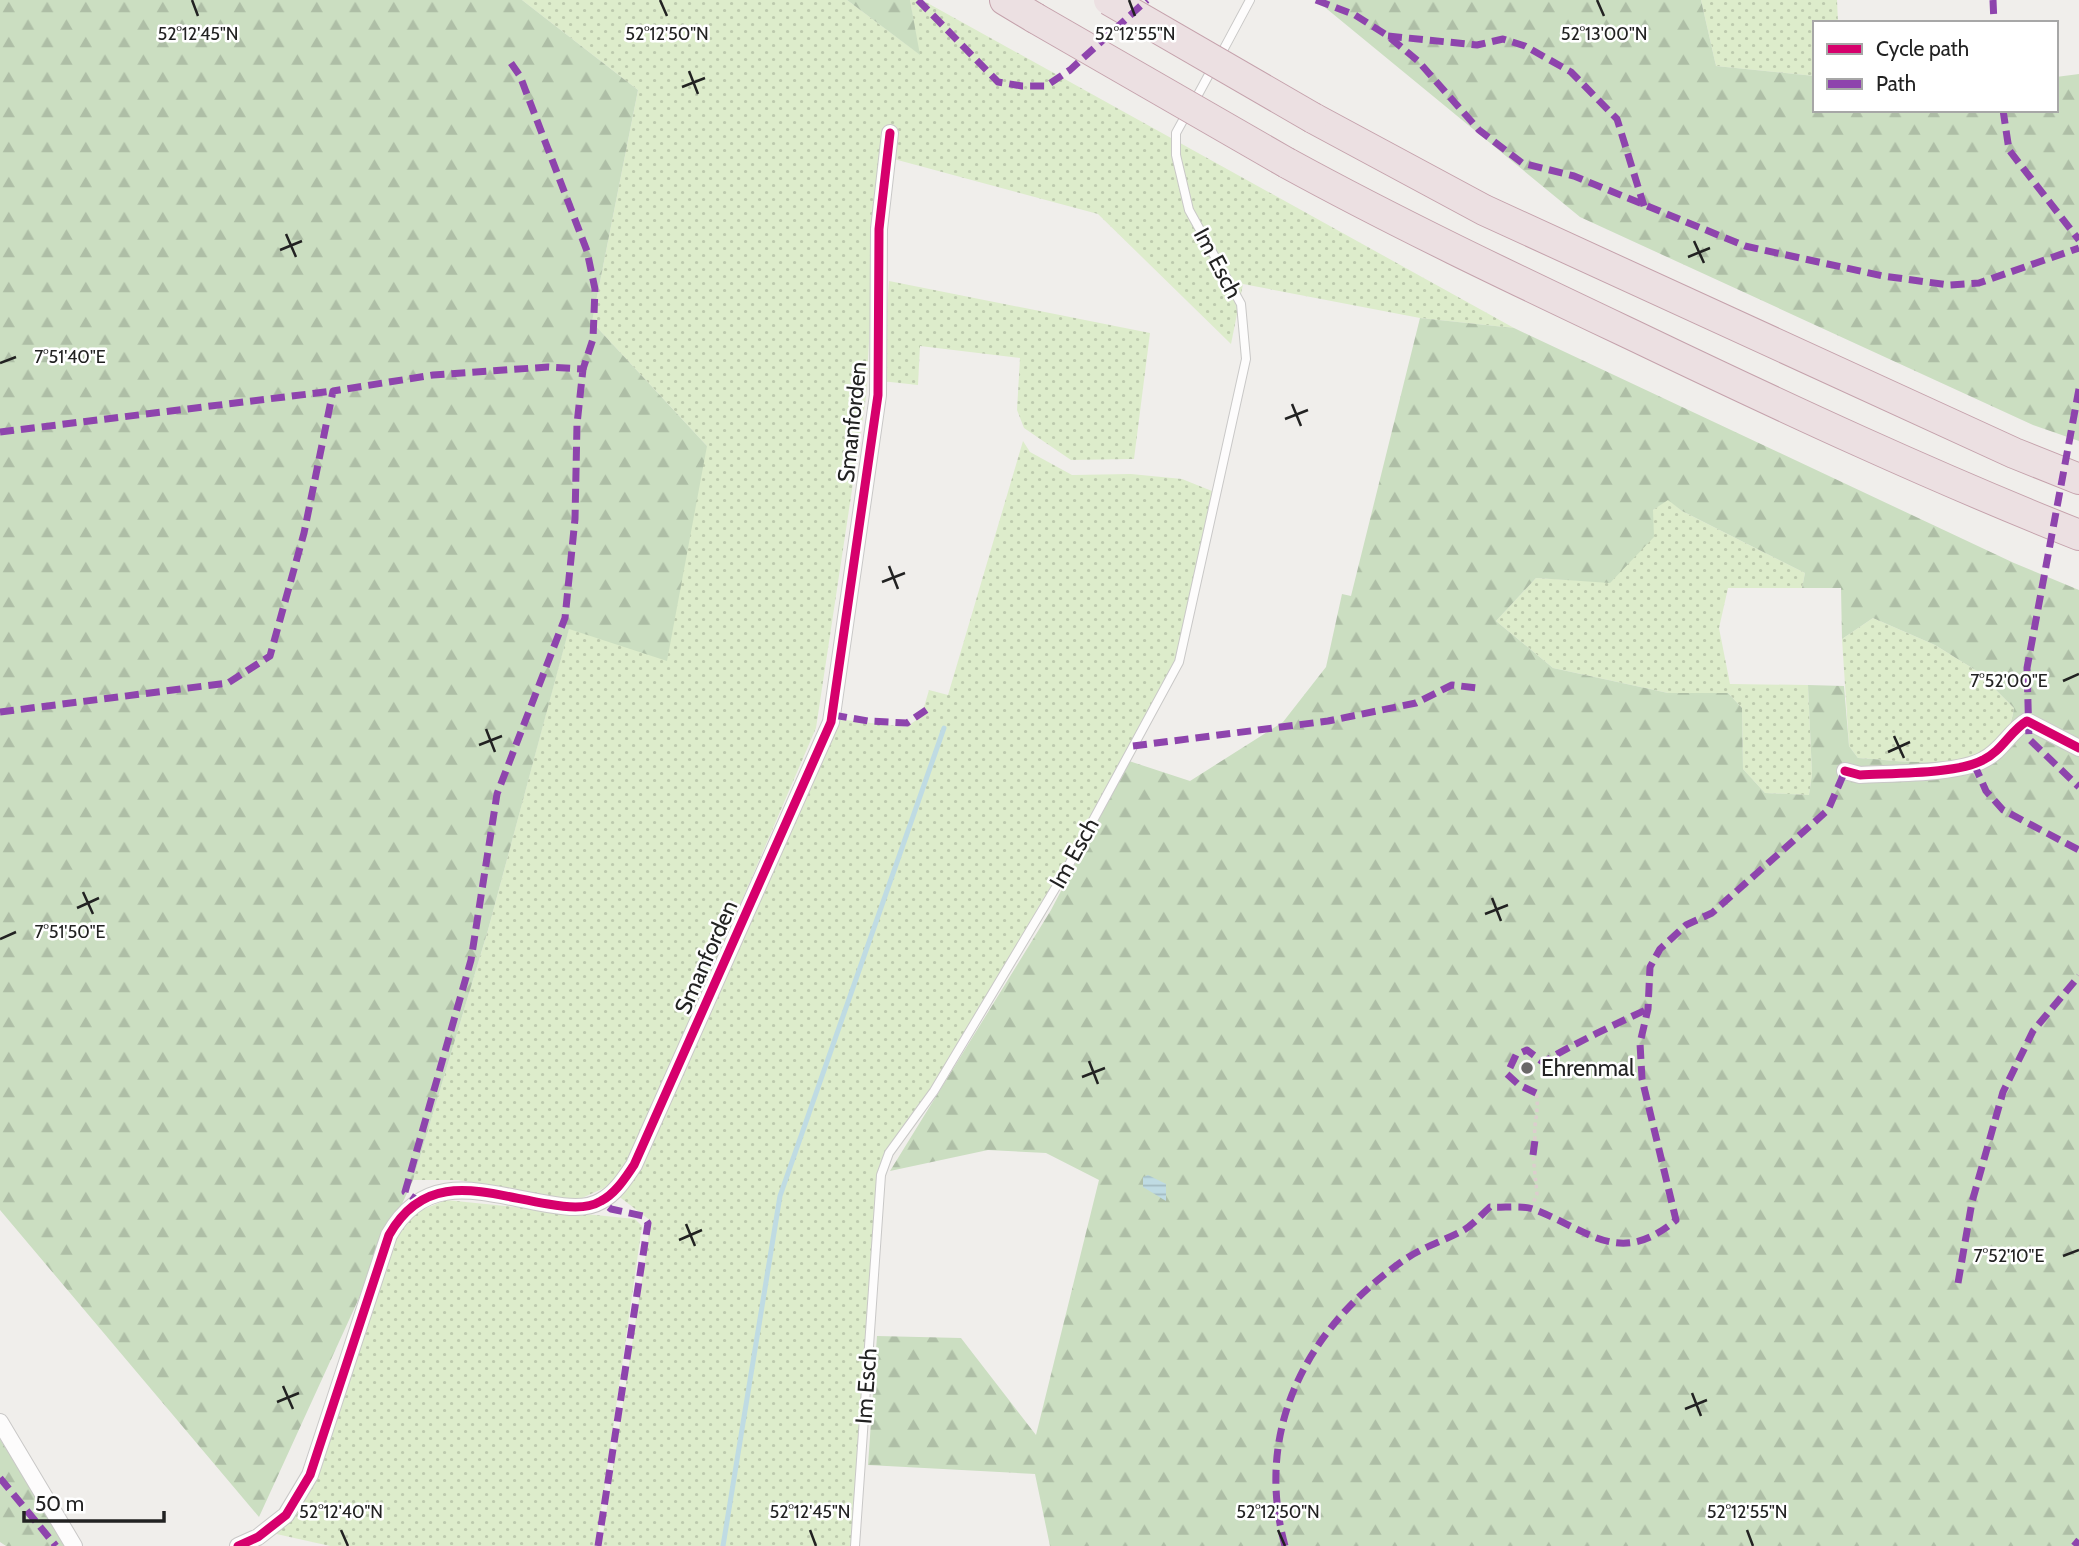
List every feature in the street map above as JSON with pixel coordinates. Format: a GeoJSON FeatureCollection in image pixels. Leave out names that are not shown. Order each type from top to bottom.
{"type":"FeatureCollection","features":[{"type":"Feature","properties":{"kind":"highway"},"geometry":{"type":"LineString","coordinates":[[1005,0],[1287,163],[1402,226],[1724,379],[1996,502],[2079,535]]}},
{"type":"Feature","properties":{"kind":"highway"},"geometry":{"type":"LineString","coordinates":[[1109,0],[1313,118],[1484,210],[2014,453],[2079,479]]}},
{"type":"Feature","properties":{"kind":"street","name":"Smanforden"},"geometry":{"type":"LineString","coordinates":[[238,1546],[258,1537],[286,1515],[310,1475],[389,1235],[400,1214],[417,1200],[437,1191],[466,1190],[560,1206],[584,1207],[601,1201],[619,1187],[634,1165],[831,722],[878,395],[879,229],[890,133]]}},
{"type":"Feature","properties":{"kind":"street"},"geometry":{"type":"LineString","coordinates":[[1845,771],[1860,775],[1954,768],[1981,762],[2003,746],[2027,721],[2079,748]]}},
{"type":"Feature","properties":{"kind":"street"},"geometry":{"type":"LineString","coordinates":[[0,1422],[74,1546]]}},
{"type":"Feature","properties":{"kind":"lane","name":"Im Esch"},"geometry":{"type":"LineString","coordinates":[[855,1546],[881,1175],[889,1153],[934,1091],[1065,872],[1179,662],[1196,595],[1246,359],[1241,304],[1189,210],[1176,155],[1176,132],[1250,0]]}},
{"type":"Feature","properties":{"kind":"path"},"geometry":{"type":"LineString","coordinates":[[1535,1140],[1534,1127],[1539,1107],[1536,1093]]}},
{"type":"Feature","properties":{"kind":"path"},"geometry":{"type":"LineString","coordinates":[[1531,1208],[1536,1194],[1533,1155]]}},
{"type":"Feature","properties":{"kind":"green space"},"geometry":{"type":"Polygon","coordinates":[[[0,0],[522,0],[638,90],[592,322],[707,446],[667,661],[569,629],[488,930],[413,1180],[259,1517],[0,1210],[0,0]]]}},
{"type":"Feature","properties":{"kind":"green space"},"geometry":{"type":"Polygon","coordinates":[[[522,0],[847,0],[919,54],[910,0],[922,0],[1514,328],[1420,318],[1243,284],[1231,344],[1098,214],[879,155],[866,397],[816,728],[627,1168],[604,1188],[582,1198],[558,1199],[458,1180],[413,1180],[488,930],[569,628],[707,446],[592,322],[638,90],[522,0]]]}},
{"type":"Feature","properties":{"kind":"green space"},"geometry":{"type":"Polygon","coordinates":[[[847,0],[910,0],[920,55],[847,0]]]}},
{"type":"Feature","properties":{"kind":"green space"},"geometry":{"type":"Polygon","coordinates":[[[1316,0],[1701,0],[1716,66],[1813,76],[1813,112],[2058,112],[2058,77],[2079,74],[2079,441],[2033,425],[1580,217],[1316,0]]]}},
{"type":"Feature","properties":{"kind":"green space"},"geometry":{"type":"Polygon","coordinates":[[[1701,0],[1837,0],[1838,21],[1813,21],[1813,76],[1716,66],[1701,0]]]}},
{"type":"Feature","properties":{"kind":"green space"},"geometry":{"type":"Polygon","coordinates":[[[889,281],[1150,333],[1134,459],[1071,460],[1024,428],[1017,410],[1020,358],[920,346],[918,385],[881,381],[889,281]]]}},
{"type":"Feature","properties":{"kind":"green space"},"geometry":{"type":"Polygon","coordinates":[[[1420,318],[1514,328],[2014,563],[2079,590],[2079,1546],[1050,1546],[1035,1474],[868,1465],[877,1336],[961,1338],[1036,1435],[1099,1180],[1046,1153],[988,1150],[890,1171],[1051,910],[1129,761],[1190,781],[1283,722],[1326,667],[1342,594],[1351,596],[1420,318]],[[1668,500],[1653,510],[1654,537],[1610,583],[1536,578],[1496,621],[1553,668],[1668,693],[1728,693],[1742,708],[1743,769],[1765,793],[1809,795],[1812,774],[1808,685],[1844,686],[1849,746],[1858,758],[1951,761],[1974,756],[1993,746],[2007,731],[2014,708],[1977,671],[1935,645],[1873,618],[1842,639],[1841,588],[1802,588],[1805,573],[1682,511],[1668,500]]]}},
{"type":"Feature","properties":{"kind":"green space"},"geometry":{"type":"Polygon","coordinates":[[[1023,441],[1030,452],[1072,475],[1131,474],[1182,479],[1212,491],[1176,660],[1062,868],[932,1087],[886,1151],[853,1546],[601,1546],[651,1221],[617,1195],[837,719],[906,727],[921,717],[929,690],[948,695],[1023,441]]]}},
{"type":"Feature","properties":{"kind":"green space"},"geometry":{"type":"Polygon","coordinates":[[[1668,499],[1682,511],[1805,573],[1802,588],[1728,588],[1719,628],[1730,684],[1808,685],[1812,774],[1809,795],[1765,793],[1743,769],[1742,708],[1728,693],[1668,693],[1553,668],[1496,621],[1536,578],[1610,582],[1653,510],[1668,499]]]}},
{"type":"Feature","properties":{"kind":"green space"},"geometry":{"type":"Polygon","coordinates":[[[1873,618],[1935,645],[1977,671],[2014,708],[2007,731],[1993,746],[1974,756],[1951,761],[1858,758],[1849,746],[1842,639],[1873,618]]]}},
{"type":"Feature","properties":{"kind":"green space"},"geometry":{"type":"Polygon","coordinates":[[[446,1200],[635,1219],[642,1226],[596,1546],[330,1546],[272,1533],[321,1466],[398,1228],[412,1214],[446,1200]]]}},
{"type":"Feature","properties":{"kind":"green space"},"geometry":{"type":"Polygon","coordinates":[[[0,1439],[62,1536],[64,1546],[6,1546],[0,1542],[0,1439]]]}},
{"type":"Feature","properties":{"kind":"water"},"geometry":{"type":"Polygon","coordinates":[[[1148,1175],[1166,1184],[1166,1201],[1143,1187],[1143,1177],[1148,1175]]]}},
{"type":"Feature","properties":{"kind":"waterway"},"geometry":{"type":"LineString","coordinates":[[723,1546],[780,1196],[944,728]]}},
{"type":"Feature","properties":{"kind":"marked path"},"geometry":{"type":"LineString","coordinates":[[918,0],[998,82],[1022,86],[1046,86],[1070,70],[1147,0]]}},
{"type":"Feature","properties":{"kind":"marked path"},"geometry":{"type":"LineString","coordinates":[[1316,0],[1355,15],[1388,36],[1418,61],[1479,130],[1522,163],[1574,176],[1745,246],[1883,276],[1949,285],[1979,283],[2079,248]]}},
{"type":"Feature","properties":{"kind":"marked path"},"geometry":{"type":"LineString","coordinates":[[1993,0],[1994,21]]}},
{"type":"Feature","properties":{"kind":"marked path"},"geometry":{"type":"LineString","coordinates":[[1388,36],[1477,45],[1503,39],[1525,46],[1571,72],[1617,119],[1644,206]]}},
{"type":"Feature","properties":{"kind":"marked path"},"geometry":{"type":"LineString","coordinates":[[511,63],[520,76],[587,251],[595,289],[593,339],[583,369]]}},
{"type":"Feature","properties":{"kind":"marked path"},"geometry":{"type":"LineString","coordinates":[[2003,112],[2009,150],[2079,240]]}},
{"type":"Feature","properties":{"kind":"marked path"},"geometry":{"type":"LineString","coordinates":[[0,712],[228,683],[270,656],[304,533],[333,391],[433,375],[548,367],[583,369],[577,424],[575,519],[565,618],[497,794],[471,960],[405,1192],[417,1200]]}},
{"type":"Feature","properties":{"kind":"marked path"},"geometry":{"type":"LineString","coordinates":[[2079,389],[2027,668],[2029,739],[2079,787]]}},
{"type":"Feature","properties":{"kind":"marked path"},"geometry":{"type":"LineString","coordinates":[[0,432],[333,391]]}},
{"type":"Feature","properties":{"kind":"marked path"},"geometry":{"type":"LineString","coordinates":[[1133,746],[1328,721],[1416,703],[1452,685],[1477,688]]}},
{"type":"Feature","properties":{"kind":"marked path"},"geometry":{"type":"LineString","coordinates":[[833,715],[868,721],[907,723],[932,706]]}},
{"type":"Feature","properties":{"kind":"marked path"},"geometry":{"type":"LineString","coordinates":[[1974,764],[1986,791],[2003,810],[2079,850]]}},
{"type":"Feature","properties":{"kind":"marked path"},"geometry":{"type":"LineString","coordinates":[[1285,1546],[1277,1503],[1277,1461],[1283,1421],[1296,1384],[1316,1349],[1340,1316],[1370,1287],[1404,1260],[1466,1229],[1490,1207],[1533,1209],[1588,1234],[1620,1243],[1637,1241],[1656,1234],[1676,1220],[1642,1079],[1640,1043],[1648,1009],[1650,967],[1660,949],[1686,925],[1712,913],[1828,810],[1845,771]]}},
{"type":"Feature","properties":{"kind":"marked path"},"geometry":{"type":"LineString","coordinates":[[1958,1283],[1972,1202],[2003,1092],[2033,1031],[2079,976]]}},
{"type":"Feature","properties":{"kind":"marked path"},"geometry":{"type":"LineString","coordinates":[[1536,1093],[1519,1085],[1507,1074],[1516,1055],[1527,1050],[1544,1063],[1575,1044],[1648,1009]]}},
{"type":"Feature","properties":{"kind":"marked path"},"geometry":{"type":"LineString","coordinates":[[1533,1155],[1535,1140]]}},
{"type":"Feature","properties":{"kind":"marked path"},"geometry":{"type":"LineString","coordinates":[[598,1546],[648,1223],[643,1216],[611,1209],[601,1201]]}},
{"type":"Feature","properties":{"kind":"marked path"},"geometry":{"type":"LineString","coordinates":[[0,1478],[56,1546]]}},
{"type":"Feature","properties":{"kind":"marked path"},"geometry":{"type":"LineString","coordinates":[[2074,1546],[2079,1540]]}},
{"type":"Feature","properties":{"kind":"cycle path"},"geometry":{"type":"LineString","coordinates":[[238,1546],[258,1537],[286,1515],[310,1475],[389,1235],[404,1214],[421,1200],[439,1193],[459,1191],[561,1206],[589,1206],[611,1194],[634,1165],[831,722],[878,395],[879,229],[890,133]]}},
{"type":"Feature","properties":{"kind":"cycle path"},"geometry":{"type":"LineString","coordinates":[[1845,771],[1860,775],[1906,773],[1972,765],[1990,756],[2027,721],[2079,748]]}},
{"type":"Feature","properties":{"kind":"place","name":"Ehrenmal"},"geometry":{"type":"Point","coordinates":[1527,1068]}}]}
